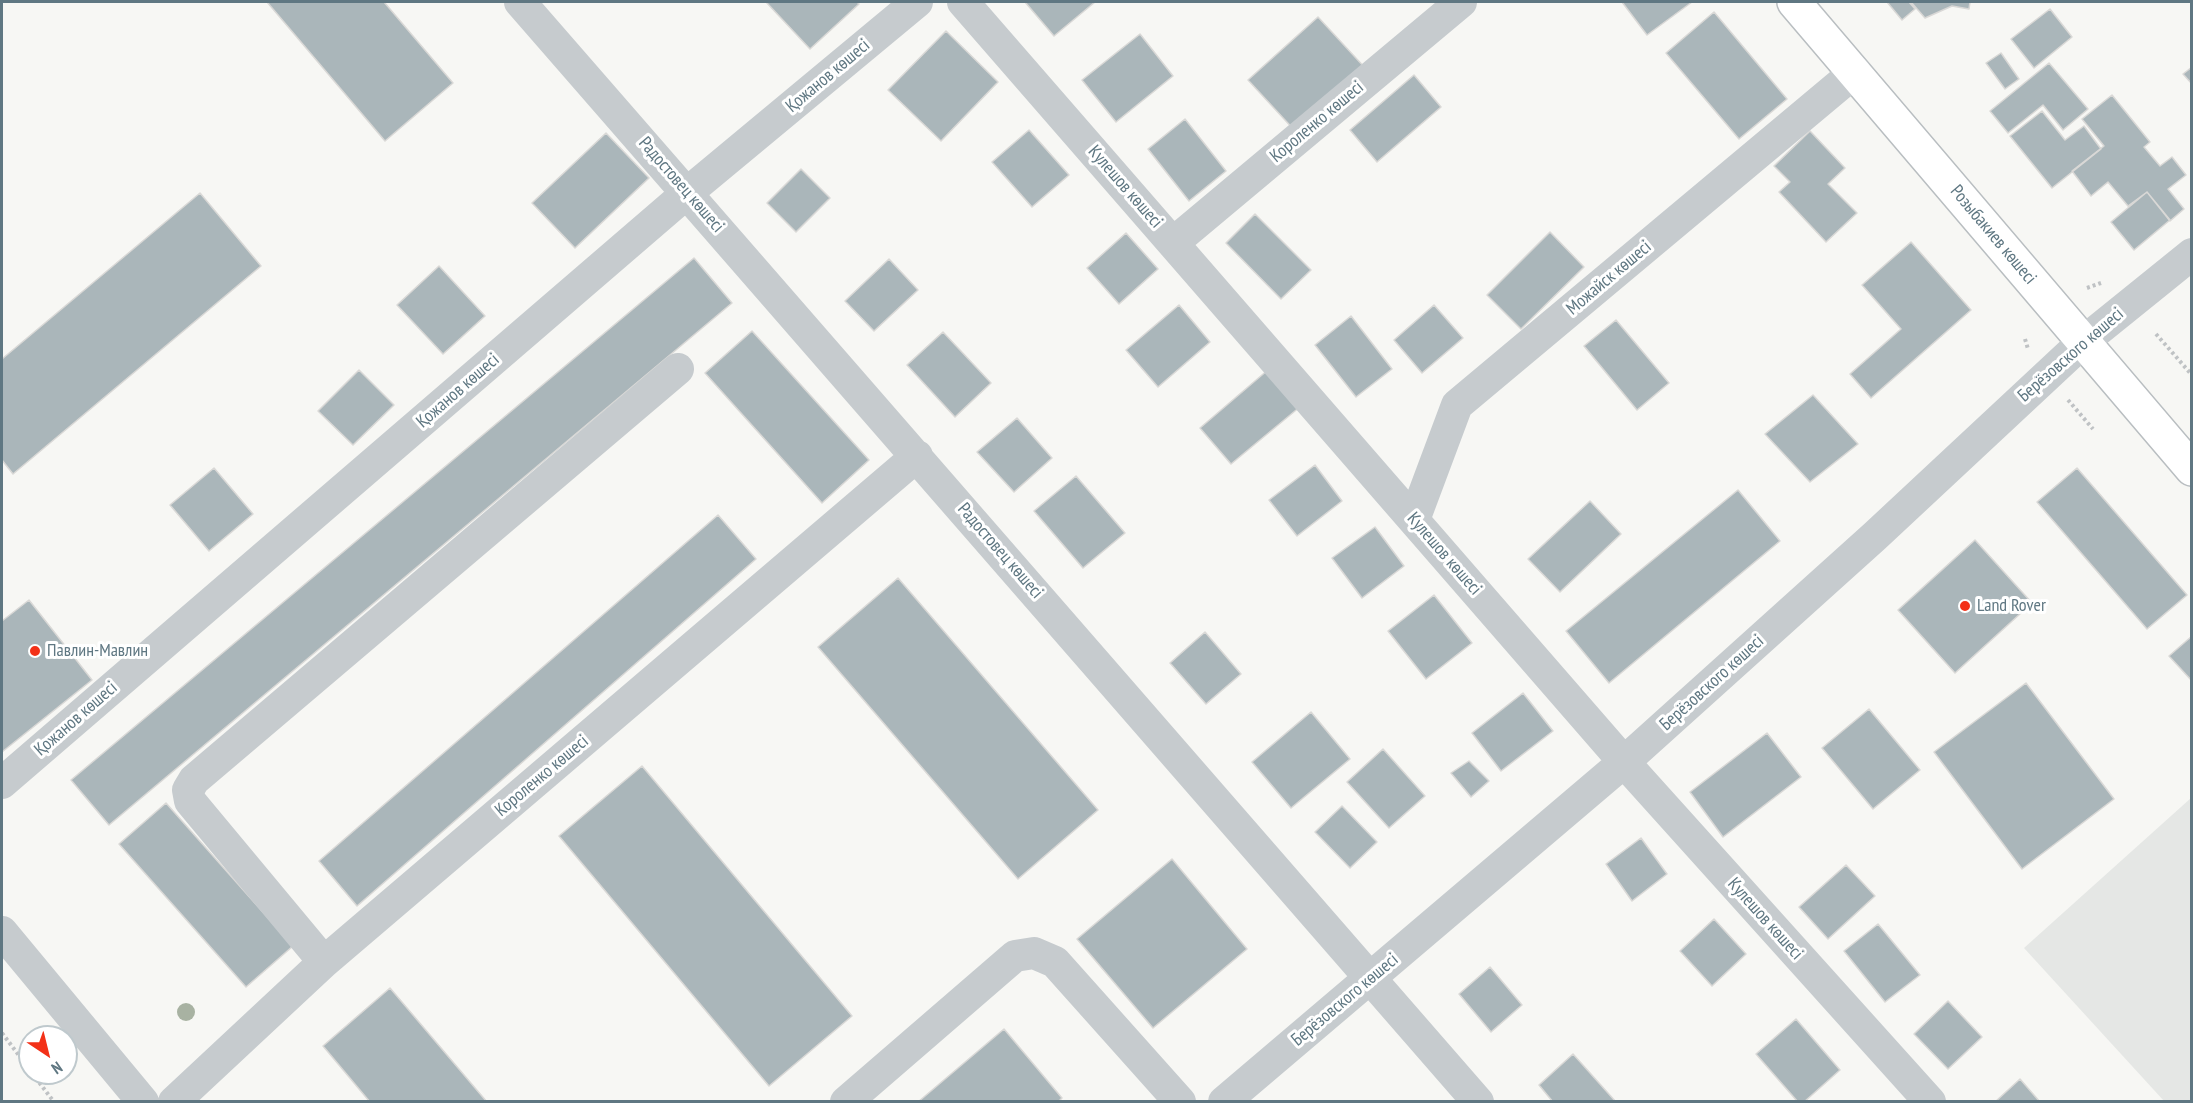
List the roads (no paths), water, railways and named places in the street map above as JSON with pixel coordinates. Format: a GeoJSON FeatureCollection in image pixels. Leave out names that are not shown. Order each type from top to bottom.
{"type":"FeatureCollection","features":[{"type":"Feature","properties":{"kind":"main road","name":"Розыбакиев көшесі"},"geometry":{"type":"LineString","coordinates":[[1794,2],[2192,469]]}},
{"type":"Feature","properties":{"kind":"street","name":"Радостовец көшесі"},"geometry":{"type":"LineString","coordinates":[[520,2],[1478,1101]]}},
{"type":"Feature","properties":{"kind":"street","name":"Қожанов көшесі"},"geometry":{"type":"LineString","coordinates":[[2,783],[687,193],[917,2]]}},
{"type":"Feature","properties":{"kind":"street","name":"Кулешов көшесі"},"geometry":{"type":"LineString","coordinates":[[963,2],[1624,762],[1930,1101]]}},
{"type":"Feature","properties":{"kind":"street","name":"Короленко көшесі"},"geometry":{"type":"LineString","coordinates":[[1173,243],[1461,2]]}},
{"type":"Feature","properties":{"kind":"street","name":"Можайск көшесі"},"geometry":{"type":"LineString","coordinates":[[1414,520],[1457,405],[1855,72]]}},
{"type":"Feature","properties":{"kind":"street","name":"Берёзовского көшесі"},"geometry":{"type":"LineString","coordinates":[[1224,1101],[1624,762],[1875,536],[2083,342],[2192,254]]}},
{"type":"Feature","properties":{"kind":"street"},"geometry":{"type":"LineString","coordinates":[[324,962],[190,801],[188,790],[194,780],[678,369]]}},
{"type":"Feature","properties":{"kind":"street","name":"Короленко көшесі"},"geometry":{"type":"LineString","coordinates":[[174,1101],[324,962],[917,456]]}},
{"type":"Feature","properties":{"kind":"street"},"geometry":{"type":"LineString","coordinates":[[2,932],[142,1101]]}},
{"type":"Feature","properties":{"kind":"street"},"geometry":{"type":"LineString","coordinates":[[846,1101],[1015,956],[1035,953],[1055,962],[1180,1101]]}},
{"type":"Feature","properties":{"kind":"place","name":"Land Rover"},"geometry":{"type":"Point","coordinates":[1965,606]}},
{"type":"Feature","properties":{"kind":"place","name":"Павлин-Мавлин"},"geometry":{"type":"Point","coordinates":[35,651]}}]}
